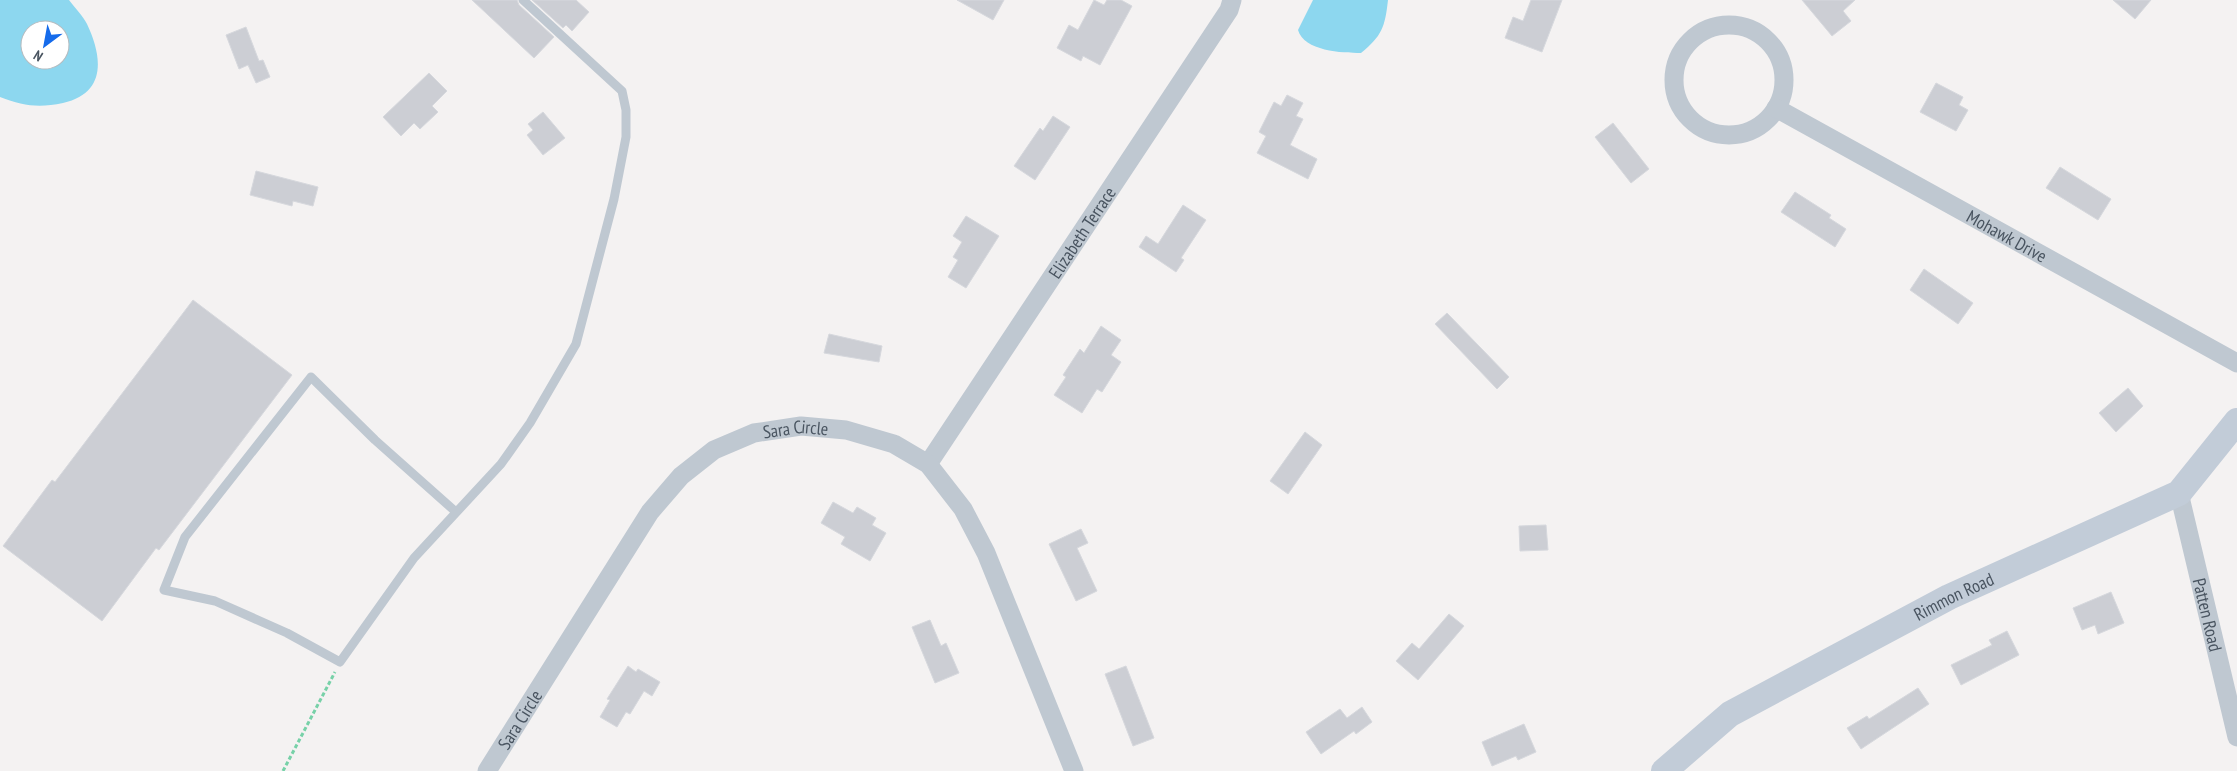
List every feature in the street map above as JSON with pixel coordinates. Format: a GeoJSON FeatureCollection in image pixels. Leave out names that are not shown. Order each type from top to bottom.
{"type":"FeatureCollection","features":[{"type":"Feature","properties":{"kind":"street","name":"Elizabeth Terrace"},"geometry":{"type":"LineString","coordinates":[[928,464],[1223,18],[1232,0]]}},
{"type":"Feature","properties":{"kind":"street"},"geometry":{"type":"LineString","coordinates":[[1736,26],[1753,31],[1772,46],[1782,68],[1784,86],[1776,108],[1764,123],[1743,134],[1724,135],[1701,128],[1687,116],[1676,95],[1674,70],[1680,55],[1692,40],[1712,28],[1736,26]]}},
{"type":"Feature","properties":{"kind":"street","name":"Mohawk Drive"},"geometry":{"type":"LineString","coordinates":[[1776,108],[2237,363]]}},
{"type":"Feature","properties":{"kind":"street","name":"Rimmon Road"},"geometry":{"type":"LineString","coordinates":[[1664,771],[1730,714],[1949,597],[2179,493],[2237,421]]}},
{"type":"Feature","properties":{"kind":"street","name":"Sara Circle"},"geometry":{"type":"LineString","coordinates":[[488,771],[650,512],[681,476],[714,450],[754,433],[801,426],[846,430],[894,444],[928,464],[963,509],[986,553],[1074,771]]}},
{"type":"Feature","properties":{"kind":"street","name":"Patten Road"},"geometry":{"type":"LineString","coordinates":[[2179,493],[2237,737]]}},
{"type":"Feature","properties":{"kind":"lane"},"geometry":{"type":"LineString","coordinates":[[456,512],[375,440],[311,377],[185,537],[164,590],[215,601],[287,633],[340,662],[414,558],[501,464],[530,423],[576,344],[614,199],[626,137],[626,110],[622,91],[523,0]]}},
{"type":"Feature","properties":{"kind":"path"},"geometry":{"type":"LineString","coordinates":[[283,771],[340,662]]}},
{"type":"Feature","properties":{"kind":"water"},"geometry":{"type":"Polygon","coordinates":[[[0,0],[69,0],[85,21],[96,49],[98,61],[94,83],[77,98],[63,103],[39,106],[0,97],[0,0]]]}},
{"type":"Feature","properties":{"kind":"water"},"geometry":{"type":"Polygon","coordinates":[[[1313,0],[1388,0],[1384,24],[1378,36],[1361,53],[1334,51],[1316,47],[1302,37],[1298,30],[1313,0]]]}},
{"type":"Feature","properties":{"kind":"building"},"geometry":{"type":"Polygon","coordinates":[[[472,0],[517,0],[519,5],[554,37],[534,58],[472,0]]]}},
{"type":"Feature","properties":{"kind":"building"},"geometry":{"type":"Polygon","coordinates":[[[532,0],[576,0],[589,12],[572,31],[566,25],[563,28],[532,0]]]}},
{"type":"Feature","properties":{"kind":"building"},"geometry":{"type":"Polygon","coordinates":[[[957,0],[1004,0],[993,20],[957,0]]]}},
{"type":"Feature","properties":{"kind":"building"},"geometry":{"type":"Polygon","coordinates":[[[1094,0],[1104,5],[1107,0],[1121,0],[1132,6],[1100,65],[1083,56],[1081,61],[1057,48],[1069,25],[1078,30],[1094,0]]]}},
{"type":"Feature","properties":{"kind":"building"},"geometry":{"type":"Polygon","coordinates":[[[1531,0],[1562,0],[1542,52],[1505,38],[1513,17],[1523,21],[1531,0]]]}},
{"type":"Feature","properties":{"kind":"building"},"geometry":{"type":"Polygon","coordinates":[[[1802,0],[1855,0],[1843,11],[1851,21],[1832,36],[1802,0]]]}},
{"type":"Feature","properties":{"kind":"building"},"geometry":{"type":"Polygon","coordinates":[[[2113,0],[2151,0],[2135,19],[2113,0]]]}},
{"type":"Feature","properties":{"kind":"building"},"geometry":{"type":"Polygon","coordinates":[[[246,27],[259,61],[263,60],[270,77],[256,83],[248,65],[239,69],[226,35],[246,27]]]}},
{"type":"Feature","properties":{"kind":"building"},"geometry":{"type":"Polygon","coordinates":[[[429,73],[447,91],[432,106],[438,112],[420,129],[414,123],[401,136],[383,117],[429,73]]]}},
{"type":"Feature","properties":{"kind":"building"},"geometry":{"type":"Polygon","coordinates":[[[1936,83],[1963,97],[1959,105],[1968,110],[1956,131],[1920,112],[1936,83]]]}},
{"type":"Feature","properties":{"kind":"building"},"geometry":{"type":"Polygon","coordinates":[[[1287,95],[1303,103],[1296,116],[1303,119],[1290,145],[1317,159],[1308,179],[1257,153],[1266,136],[1259,132],[1274,102],[1281,106],[1287,95]]]}},
{"type":"Feature","properties":{"kind":"building"},"geometry":{"type":"Polygon","coordinates":[[[543,112],[565,138],[543,155],[527,135],[533,130],[528,124],[543,112]]]}},
{"type":"Feature","properties":{"kind":"building"},"geometry":{"type":"Polygon","coordinates":[[[1053,116],[1070,127],[1035,180],[1014,166],[1040,128],[1043,131],[1053,116]]]}},
{"type":"Feature","properties":{"kind":"building"},"geometry":{"type":"Polygon","coordinates":[[[1613,123],[1649,169],[1631,183],[1595,137],[1613,123]]]}},
{"type":"Feature","properties":{"kind":"building"},"geometry":{"type":"Polygon","coordinates":[[[2060,167],[2111,199],[2098,220],[2046,188],[2060,167]]]}},
{"type":"Feature","properties":{"kind":"building"},"geometry":{"type":"Polygon","coordinates":[[[256,171],[318,187],[313,206],[293,201],[292,206],[250,195],[256,171]]]}},
{"type":"Feature","properties":{"kind":"building"},"geometry":{"type":"Polygon","coordinates":[[[1795,192],[1831,215],[1829,218],[1846,229],[1835,247],[1781,212],[1795,192]]]}},
{"type":"Feature","properties":{"kind":"building"},"geometry":{"type":"Polygon","coordinates":[[[1183,205],[1206,220],[1181,258],[1184,260],[1176,272],[1139,247],[1146,236],[1158,244],[1183,205]]]}},
{"type":"Feature","properties":{"kind":"building"},"geometry":{"type":"Polygon","coordinates":[[[966,216],[999,236],[966,288],[948,277],[958,260],[953,257],[962,242],[953,236],[966,216]]]}},
{"type":"Feature","properties":{"kind":"building"},"geometry":{"type":"Polygon","coordinates":[[[1924,269],[1973,303],[1958,324],[1910,290],[1924,269]]]}},
{"type":"Feature","properties":{"kind":"building"},"geometry":{"type":"Polygon","coordinates":[[[193,300],[292,375],[159,550],[156,548],[102,621],[3,546],[52,480],[55,482],[193,300]]]}},
{"type":"Feature","properties":{"kind":"building"},"geometry":{"type":"Polygon","coordinates":[[[1447,313],[1509,377],[1497,389],[1435,324],[1447,313]]]}},
{"type":"Feature","properties":{"kind":"building"},"geometry":{"type":"Polygon","coordinates":[[[1101,326],[1121,340],[1111,355],[1121,362],[1102,392],[1097,389],[1082,413],[1054,395],[1066,377],[1063,375],[1080,349],[1084,353],[1101,326]]]}},
{"type":"Feature","properties":{"kind":"building"},"geometry":{"type":"Polygon","coordinates":[[[829,334],[882,346],[879,362],[824,353],[829,334]]]}},
{"type":"Feature","properties":{"kind":"building"},"geometry":{"type":"Polygon","coordinates":[[[2128,388],[2143,406],[2116,432],[2099,413],[2128,388]]]}},
{"type":"Feature","properties":{"kind":"building"},"geometry":{"type":"Polygon","coordinates":[[[1305,432],[1322,445],[1288,494],[1270,481],[1305,432]]]}},
{"type":"Feature","properties":{"kind":"building"},"geometry":{"type":"Polygon","coordinates":[[[833,502],[853,513],[857,507],[876,518],[872,525],[886,533],[870,561],[841,544],[845,537],[821,523],[833,502]]]}},
{"type":"Feature","properties":{"kind":"building"},"geometry":{"type":"Polygon","coordinates":[[[1546,525],[1548,550],[1520,551],[1519,526],[1546,525]]]}},
{"type":"Feature","properties":{"kind":"building"},"geometry":{"type":"Polygon","coordinates":[[[1081,529],[1088,543],[1077,548],[1097,591],[1076,601],[1049,544],[1081,529]]]}},
{"type":"Feature","properties":{"kind":"building"},"geometry":{"type":"Polygon","coordinates":[[[2111,592],[2124,623],[2098,634],[2095,625],[2082,630],[2073,608],[2111,592]]]}},
{"type":"Feature","properties":{"kind":"building"},"geometry":{"type":"Polygon","coordinates":[[[1449,614],[1464,626],[1418,680],[1396,661],[1412,643],[1419,649],[1449,614]]]}},
{"type":"Feature","properties":{"kind":"building"},"geometry":{"type":"Polygon","coordinates":[[[930,620],[941,646],[946,643],[959,673],[935,683],[912,627],[930,620]]]}},
{"type":"Feature","properties":{"kind":"building"},"geometry":{"type":"Polygon","coordinates":[[[2007,631],[2019,655],[1961,685],[1951,665],[1992,645],[1989,640],[2007,631]]]}},
{"type":"Feature","properties":{"kind":"building"},"geometry":{"type":"Polygon","coordinates":[[[628,666],[636,672],[638,669],[660,682],[652,696],[644,691],[630,714],[626,712],[617,727],[600,717],[610,700],[607,699],[628,666]]]}},
{"type":"Feature","properties":{"kind":"building"},"geometry":{"type":"Polygon","coordinates":[[[1126,666],[1154,738],[1133,746],[1105,674],[1126,666]]]}},
{"type":"Feature","properties":{"kind":"building"},"geometry":{"type":"Polygon","coordinates":[[[1918,688],[1929,704],[1861,749],[1847,728],[1867,716],[1869,719],[1918,688]]]}},
{"type":"Feature","properties":{"kind":"building"},"geometry":{"type":"Polygon","coordinates":[[[1362,707],[1372,722],[1356,734],[1354,731],[1321,754],[1306,732],[1340,709],[1347,718],[1362,707]]]}},
{"type":"Feature","properties":{"kind":"building"},"geometry":{"type":"Polygon","coordinates":[[[1524,724],[1536,752],[1518,760],[1516,756],[1492,766],[1482,742],[1524,724]]]}}]}
